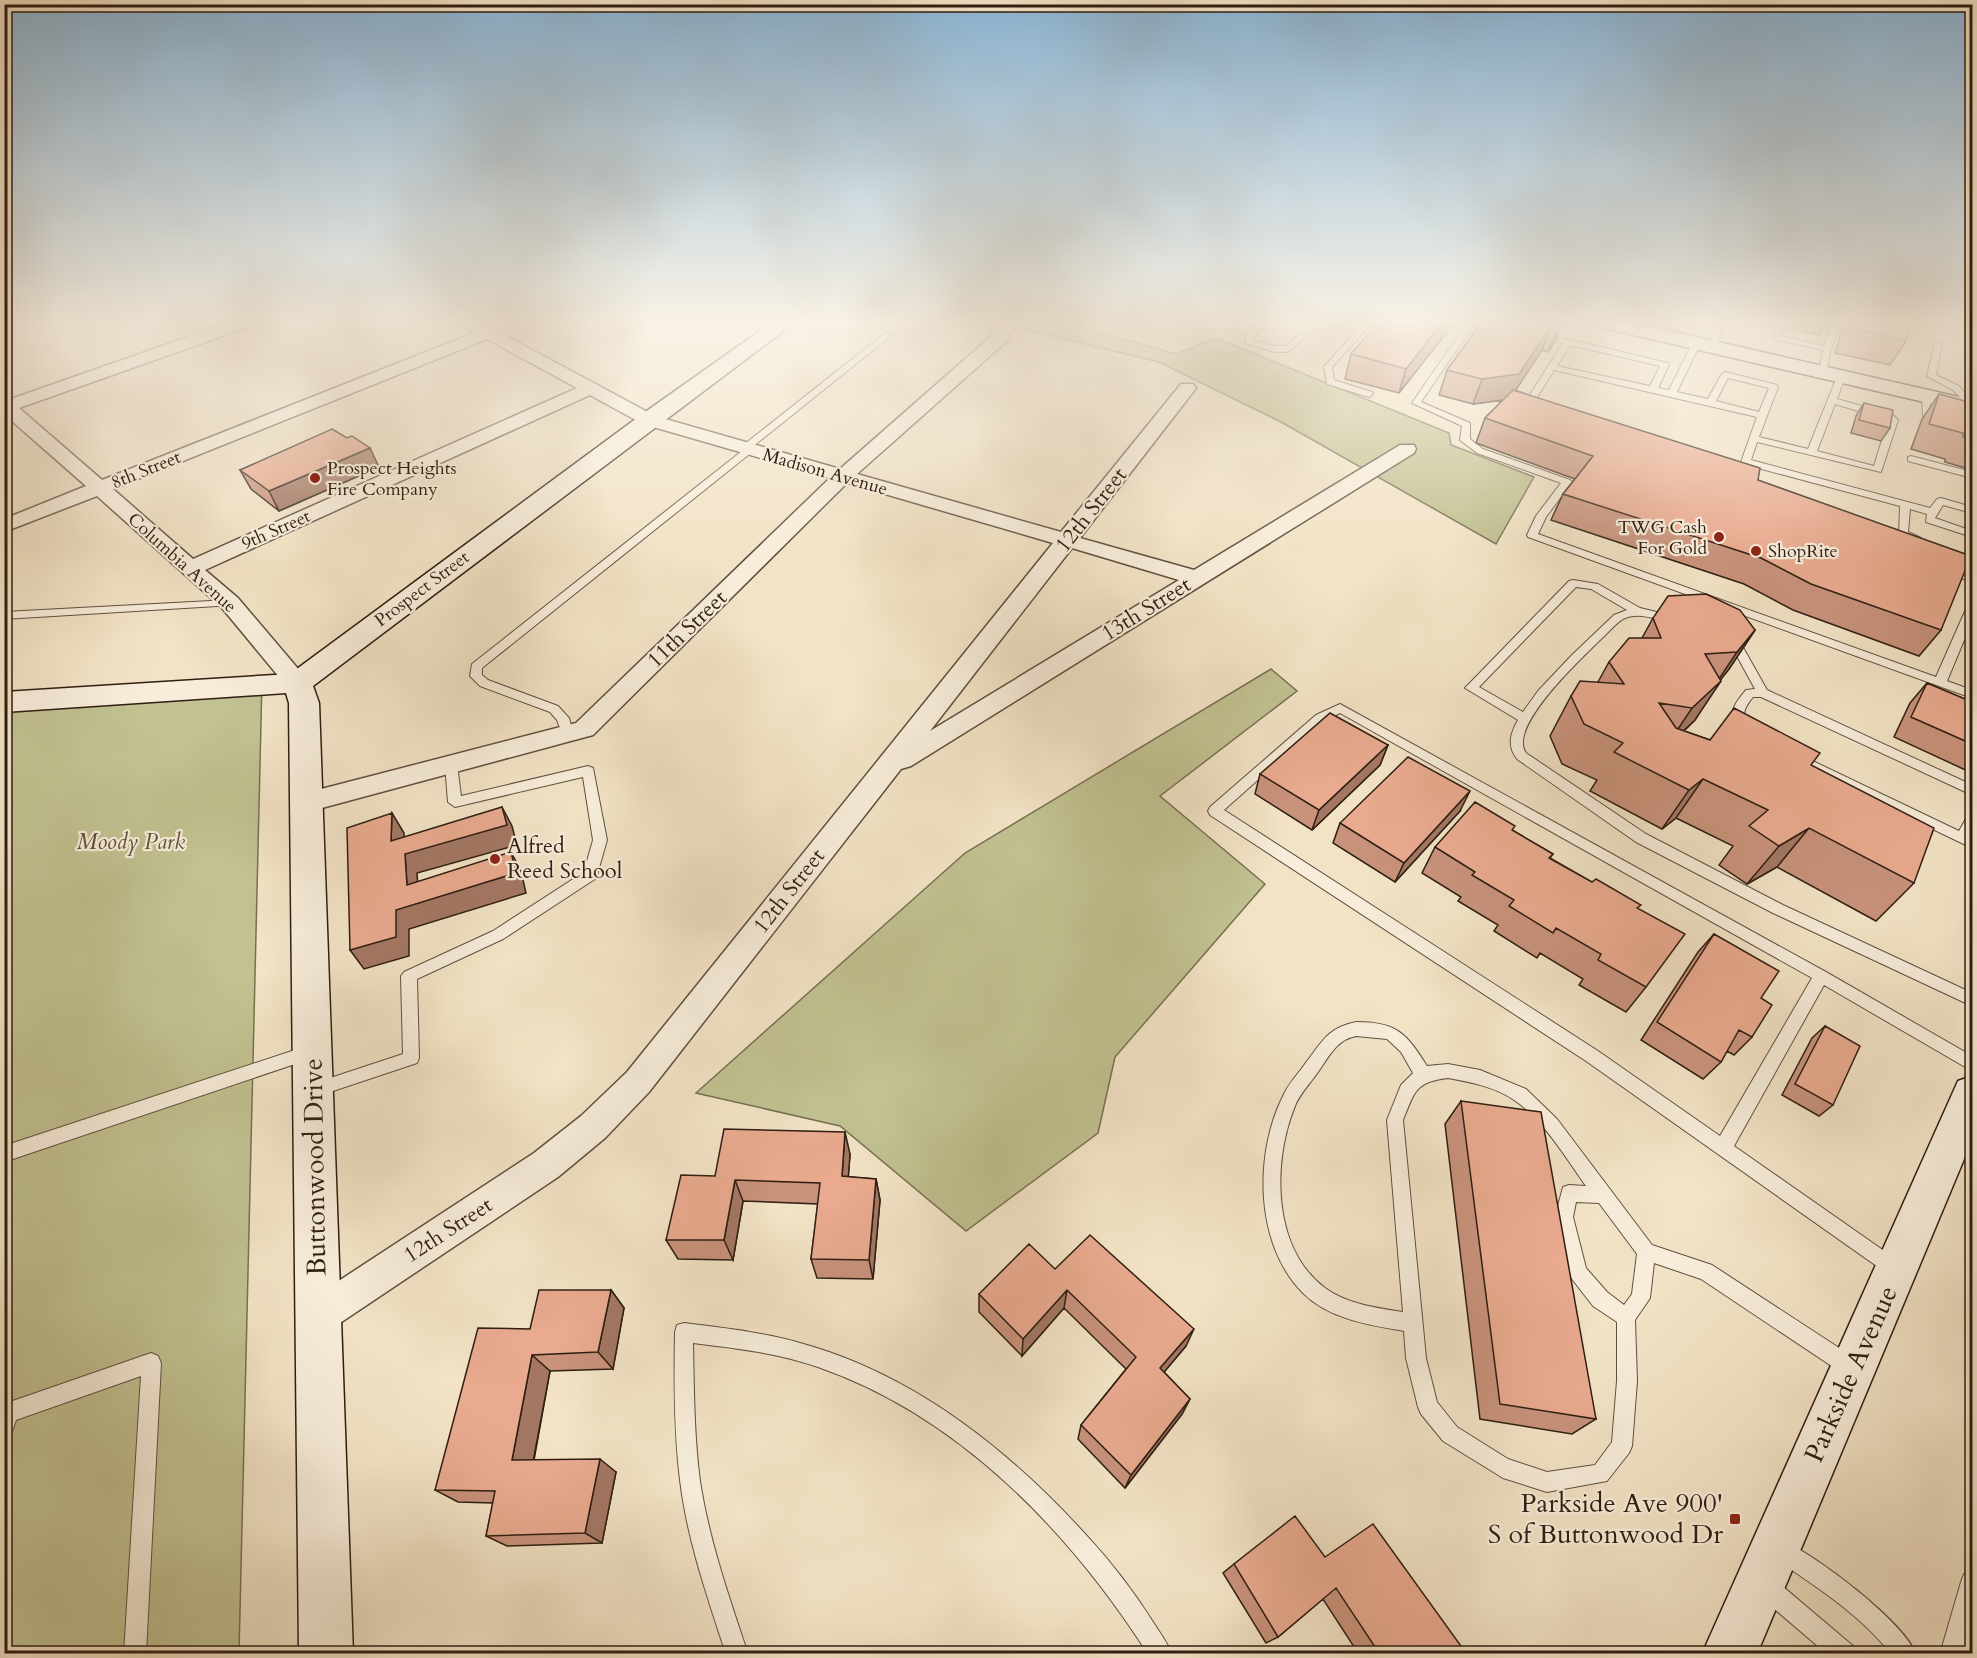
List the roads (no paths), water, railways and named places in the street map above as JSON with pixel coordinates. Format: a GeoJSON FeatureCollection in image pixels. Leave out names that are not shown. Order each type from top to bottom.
{"type":"FeatureCollection","features":[{"type":"Feature","properties":{"kind":"street"},"geometry":{"type":"LineString","coordinates":[[5,406],[21,400]]}},
{"type":"Feature","properties":{"kind":"street","name":"8th Street"},"geometry":{"type":"LineString","coordinates":[[4,526],[319,400]]}},
{"type":"Feature","properties":{"kind":"street","name":"9th Street"},"geometry":{"type":"LineString","coordinates":[[190,568],[565,400]]}},
{"type":"Feature","properties":{"kind":"street","name":"Madison Avenue"},"geometry":{"type":"LineString","coordinates":[[612,400],[649,420],[1197,578]]}},
{"type":"Feature","properties":{"kind":"street","name":"Prospect Street"},"geometry":{"type":"LineString","coordinates":[[297,683],[676,400]]}},
{"type":"Feature","properties":{"kind":"street","name":"11th Street"},"geometry":{"type":"LineString","coordinates":[[306,802],[584,729],[842,477],[929,400]]}},
{"type":"Feature","properties":{"kind":"street","name":"12th Street"},"geometry":{"type":"LineString","coordinates":[[318,1316],[546,1166],[593,1127],[638,1082],[1177,400]]}},
{"type":"Feature","properties":{"kind":"street"},"geometry":{"type":"LineString","coordinates":[[1942,400],[1968,406]]}},
{"type":"Feature","properties":{"kind":"street","name":"Columbia Avenue"},"geometry":{"type":"LineString","coordinates":[[5,406],[230,603],[297,683]]}},
{"type":"Feature","properties":{"kind":"street","name":"13th Street"},"geometry":{"type":"LineString","coordinates":[[886,769],[1407,449]]}},
{"type":"Feature","properties":{"kind":"street"},"geometry":{"type":"LineString","coordinates":[[4,702],[297,683]]}},
{"type":"Feature","properties":{"kind":"street","name":"Buttonwood Drive"},"geometry":{"type":"LineString","coordinates":[[297,683],[304,703],[326,1653]]}},
{"type":"Feature","properties":{"kind":"street","name":"Parkside Avenue"},"geometry":{"type":"LineString","coordinates":[[1729,1653],[1972,1095]]}},
{"type":"Feature","properties":{"kind":"lane"},"geometry":{"type":"LineString","coordinates":[[567,733],[563,718],[554,709],[484,683],[476,676],[476,666],[807,400]]}},
{"type":"Feature","properties":{"kind":"lane"},"geometry":{"type":"LineString","coordinates":[[1418,400],[1416,403],[1467,425],[1465,440],[1480,451],[1567,482],[1541,516],[1532,535],[1690,595],[1737,608],[1972,694]]}},
{"type":"Feature","properties":{"kind":"lane"},"geometry":{"type":"LineString","coordinates":[[1531,400],[1522,415],[1533,418]]}},
{"type":"Feature","properties":{"kind":"lane"},"geometry":{"type":"LineString","coordinates":[[1701,400],[1762,415]]}},
{"type":"Feature","properties":{"kind":"lane"},"geometry":{"type":"LineString","coordinates":[[1742,473],[1768,400]]}},
{"type":"Feature","properties":{"kind":"lane"},"geometry":{"type":"LineString","coordinates":[[1812,452],[1832,400]]}},
{"type":"Feature","properties":{"kind":"lane"},"geometry":{"type":"LineString","coordinates":[[1754,438],[1878,470],[1893,420],[1890,417],[1833,400]]}},
{"type":"Feature","properties":{"kind":"lane"},"geometry":{"type":"LineString","coordinates":[[1926,400],[1926,414],[1972,425]]}},
{"type":"Feature","properties":{"kind":"lane"},"geometry":{"type":"LineString","coordinates":[[1911,459],[1972,474]]}},
{"type":"Feature","properties":{"kind":"lane"},"geometry":{"type":"LineString","coordinates":[[1746,462],[1932,512]]}},
{"type":"Feature","properties":{"kind":"lane"},"geometry":{"type":"LineString","coordinates":[[1972,510],[1941,501],[1932,512],[1930,520],[1972,534]]}},
{"type":"Feature","properties":{"kind":"lane"},"geometry":{"type":"LineString","coordinates":[[1905,505],[1902,538],[1923,540]]}},
{"type":"Feature","properties":{"kind":"lane"},"geometry":{"type":"LineString","coordinates":[[1931,563],[1972,579]]}},
{"type":"Feature","properties":{"kind":"lane"},"geometry":{"type":"LineString","coordinates":[[1525,719],[1472,688],[1573,583],[1594,586],[1636,611],[1687,624]]}},
{"type":"Feature","properties":{"kind":"lane"},"geometry":{"type":"LineString","coordinates":[[4,616],[230,603]]}},
{"type":"Feature","properties":{"kind":"lane"},"geometry":{"type":"LineString","coordinates":[[1940,682],[1972,609]]}},
{"type":"Feature","properties":{"kind":"lane"},"geometry":{"type":"LineString","coordinates":[[1636,611],[1618,617],[1528,712],[1515,743],[1518,753],[1527,762],[1641,838],[1778,909],[1972,999]]}},
{"type":"Feature","properties":{"kind":"lane"},"geometry":{"type":"LineString","coordinates":[[1714,634],[1736,645],[1763,693]]}},
{"type":"Feature","properties":{"kind":"lane"},"geometry":{"type":"LineString","coordinates":[[1751,737],[1737,720],[1738,708],[1750,693],[1763,693],[1972,790]]}},
{"type":"Feature","properties":{"kind":"lane"},"geometry":{"type":"LineString","coordinates":[[1896,1269],[1592,1056],[1215,811],[1320,718],[1340,708],[1821,976],[1972,1064]]}},
{"type":"Feature","properties":{"kind":"lane"},"geometry":{"type":"LineString","coordinates":[[1781,751],[1967,840],[1972,821]]}},
{"type":"Feature","properties":{"kind":"lane"},"geometry":{"type":"LineString","coordinates":[[313,1091],[411,1058],[410,976],[498,935],[590,875],[600,840],[588,771],[456,802],[452,764]]}},
{"type":"Feature","properties":{"kind":"lane"},"geometry":{"type":"LineString","coordinates":[[1723,1148],[1821,976]]}},
{"type":"Feature","properties":{"kind":"lane"},"geometry":{"type":"LineString","coordinates":[[1413,1323],[1362,1314],[1334,1305],[1303,1280],[1292,1266],[1279,1238],[1274,1208],[1274,1155],[1281,1119],[1288,1102],[1337,1034],[1354,1028],[1391,1032],[1404,1044],[1423,1074]]}},
{"type":"Feature","properties":{"kind":"lane"},"geometry":{"type":"LineString","coordinates":[[4,1154],[312,1051]]}},
{"type":"Feature","properties":{"kind":"lane"},"geometry":{"type":"LineString","coordinates":[[1646,1252],[1641,1298],[1626,1317],[1628,1381],[1622,1446],[1600,1474],[1547,1482],[1503,1468],[1450,1434],[1428,1407],[1416,1358],[1395,1120],[1407,1090],[1423,1074],[1448,1071],[1480,1077],[1520,1094],[1551,1124],[1646,1252],[1706,1270],[1853,1369]]}},
{"type":"Feature","properties":{"kind":"lane"},"geometry":{"type":"LineString","coordinates":[[1603,1195],[1569,1193],[1564,1217],[1578,1273],[1600,1299],[1626,1317]]}},
{"type":"Feature","properties":{"kind":"lane"},"geometry":{"type":"LineString","coordinates":[[737,1653],[705,1556],[690,1481],[684,1411],[684,1332],[760,1342],[819,1358],[875,1381],[939,1417],[1002,1463],[1062,1521],[1119,1591],[1161,1653]]}},
{"type":"Feature","properties":{"kind":"lane"},"geometry":{"type":"LineString","coordinates":[[4,1428],[7,1413],[151,1363],[135,1653]]}},
{"type":"Feature","properties":{"kind":"lane"},"geometry":{"type":"LineString","coordinates":[[1767,1564],[1845,1653]]}},
{"type":"Feature","properties":{"kind":"lane"},"geometry":{"type":"LineString","coordinates":[[1767,1564],[1829,1584],[1894,1638],[1905,1653]]}},
{"type":"Feature","properties":{"kind":"lane"},"geometry":{"type":"LineString","coordinates":[[1951,1653],[1972,1582]]}},
{"type":"Feature","properties":{"kind":"place","name":"Prospect Heights Fire Company"},"geometry":{"type":"Point","coordinates":[315,478]}},
{"type":"Feature","properties":{"kind":"place","name":"TWG Cash For Gold"},"geometry":{"type":"Point","coordinates":[1719,537]}},
{"type":"Feature","properties":{"kind":"place","name":"ShopRite"},"geometry":{"type":"Point","coordinates":[1756,551]}},
{"type":"Feature","properties":{"kind":"place","name":"Alfred Reed School"},"geometry":{"type":"Point","coordinates":[495,859]}},
{"type":"Feature","properties":{"kind":"place","name":"Parkside Ave 900' S of Buttonwood Dr"},"geometry":{"type":"Point","coordinates":[1735,1519]}},
{"type":"Feature","properties":{"kind":"park label","name":"Moody Park"},"geometry":{"type":"Point","coordinates":[131,842]}}]}
